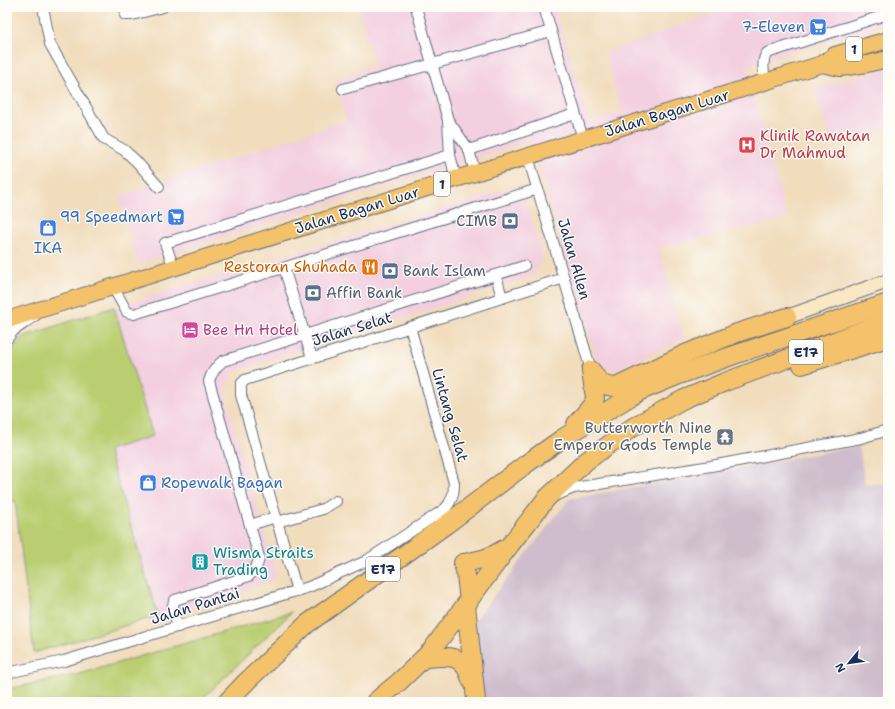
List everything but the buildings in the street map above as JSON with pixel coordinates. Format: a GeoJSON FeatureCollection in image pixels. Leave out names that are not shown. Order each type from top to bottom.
{"type":"FeatureCollection","features":[{"type":"Feature","properties":{"kind":"highway","name":"E17"},"geometry":{"type":"LineString","coordinates":[[227,702],[307,624],[447,524],[526,464],[564,438],[638,392],[731,356],[888,303]]}},
{"type":"Feature","properties":{"kind":"highway"},"geometry":{"type":"LineString","coordinates":[[591,370],[603,384],[609,387],[616,386],[685,354],[737,333],[788,317]]}},
{"type":"Feature","properties":{"kind":"highway"},"geometry":{"type":"LineString","coordinates":[[638,392],[690,363],[788,317]]}},
{"type":"Feature","properties":{"kind":"highway","name":"E17"},"geometry":{"type":"LineString","coordinates":[[375,702],[425,658],[546,499],[585,462],[633,427],[684,399],[725,382],[888,321]]}},
{"type":"Feature","properties":{"kind":"highway"},"geometry":{"type":"LineString","coordinates":[[725,382],[776,372],[888,338]]}},
{"type":"Feature","properties":{"kind":"highway"},"geometry":{"type":"LineString","coordinates":[[564,438],[593,404],[595,392],[591,370]]}},
{"type":"Feature","properties":{"kind":"highway"},"geometry":{"type":"LineString","coordinates":[[425,658],[448,656],[460,661],[468,670],[476,700],[467,603],[466,575],[463,563],[484,560],[492,557],[510,545]]}},
{"type":"Feature","properties":{"kind":"main road","name":"Jalan Bagan Luar"},"geometry":{"type":"LineString","coordinates":[[7,320],[822,64],[835,55],[888,40]]}},
{"type":"Feature","properties":{"kind":"main road","name":"Jalan Bagan Luar"},"geometry":{"type":"LineString","coordinates":[[822,64],[840,68],[888,59]]}},
{"type":"Feature","properties":{"kind":"street"},"geometry":{"type":"LineString","coordinates":[[43,7],[50,44],[104,139],[124,150],[159,187]]}},
{"type":"Feature","properties":{"kind":"street"},"geometry":{"type":"LineString","coordinates":[[125,15],[132,15],[163,7]]}},
{"type":"Feature","properties":{"kind":"street"},"geometry":{"type":"LineString","coordinates":[[416,7],[448,120],[450,155],[456,179]]}},
{"type":"Feature","properties":{"kind":"street"},"geometry":{"type":"LineString","coordinates":[[544,7],[583,139]]}},
{"type":"Feature","properties":{"kind":"street"},"geometry":{"type":"LineString","coordinates":[[765,82],[763,66],[764,57],[767,53],[888,14]]}},
{"type":"Feature","properties":{"kind":"street"},"geometry":{"type":"LineString","coordinates":[[343,89],[551,31]]}},
{"type":"Feature","properties":{"kind":"street"},"geometry":{"type":"LineString","coordinates":[[469,150],[575,114]]}},
{"type":"Feature","properties":{"kind":"street"},"geometry":{"type":"LineString","coordinates":[[448,120],[469,150],[475,173]]}},
{"type":"Feature","properties":{"kind":"street"},"geometry":{"type":"LineString","coordinates":[[174,268],[165,243],[450,155]]}},
{"type":"Feature","properties":{"kind":"street","name":"Jalan Allen"},"geometry":{"type":"LineString","coordinates":[[528,156],[591,370]]}},
{"type":"Feature","properties":{"kind":"street"},"geometry":{"type":"LineString","coordinates":[[113,287],[127,312],[134,314],[538,189]]}},
{"type":"Feature","properties":{"kind":"street"},"geometry":{"type":"LineString","coordinates":[[178,627],[173,605],[175,600],[248,576],[252,574],[259,560],[209,381],[219,363],[524,266]]}},
{"type":"Feature","properties":{"kind":"street"},"geometry":{"type":"LineString","coordinates":[[284,268],[312,358]]}},
{"type":"Feature","properties":{"kind":"street"},"geometry":{"type":"LineString","coordinates":[[496,275],[502,298]]}},
{"type":"Feature","properties":{"kind":"street","name":"Jalan Selat"},"geometry":{"type":"LineString","coordinates":[[297,591],[241,395],[241,384],[245,380],[251,378],[564,278]]}},
{"type":"Feature","properties":{"kind":"street"},"geometry":{"type":"LineString","coordinates":[[788,317],[888,281]]}},
{"type":"Feature","properties":{"kind":"street"},"geometry":{"type":"LineString","coordinates":[[7,339],[13,331],[46,308]]}},
{"type":"Feature","properties":{"kind":"street","name":"Lintang Selat"},"geometry":{"type":"LineString","coordinates":[[410,327],[454,483],[452,498],[445,509]]}},
{"type":"Feature","properties":{"kind":"street"},"geometry":{"type":"LineString","coordinates":[[546,499],[574,488],[711,466],[861,438],[888,430]]}},
{"type":"Feature","properties":{"kind":"street"},"geometry":{"type":"LineString","coordinates":[[250,524],[277,520],[323,509],[336,501]]}},
{"type":"Feature","properties":{"kind":"street","name":"Jalan Pantai"},"geometry":{"type":"LineString","coordinates":[[7,673],[64,661],[297,591],[351,569],[366,561],[445,509]]}},
{"type":"Feature","properties":{"kind":"shaded area"},"geometry":{"type":"Polygon","coordinates":[[[358,7],[555,7],[590,123],[622,112],[605,53],[731,7],[888,7],[888,23],[747,66],[787,219],[660,248],[684,339],[612,371],[598,364],[531,141],[137,264],[119,196],[347,120],[335,79],[375,67],[358,7]]]}},
{"type":"Feature","properties":{"kind":"shaded area"},"geometry":{"type":"Polygon","coordinates":[[[888,68],[888,128],[876,133],[832,145],[814,88],[888,68]]]}},
{"type":"Feature","properties":{"kind":"shaded area"},"geometry":{"type":"Polygon","coordinates":[[[521,185],[543,257],[534,276],[233,372],[224,390],[277,574],[272,581],[158,616],[108,449],[153,436],[114,307],[521,185]]]}},
{"type":"Feature","properties":{"kind":"shaded area"},"geometry":{"type":"Polygon","coordinates":[[[859,446],[865,485],[888,483],[888,702],[480,702],[474,621],[569,499],[859,446]]]}},
{"type":"Feature","properties":{"kind":"green space"},"geometry":{"type":"Polygon","coordinates":[[[114,307],[153,436],[108,450],[158,616],[34,653],[15,500],[7,501],[7,355],[22,337],[114,307]]]}},
{"type":"Feature","properties":{"kind":"green space"},"geometry":{"type":"Polygon","coordinates":[[[292,612],[199,702],[7,702],[7,689],[80,674],[292,612]]]}},
{"type":"Feature","properties":{"kind":"place","name":"7-Eleven"},"geometry":{"type":"Point","coordinates":[818,27]}},
{"type":"Feature","properties":{"kind":"place","name":"Klinik Rawatan Dr Mahmud"},"geometry":{"type":"Point","coordinates":[747,145]}},
{"type":"Feature","properties":{"kind":"place","name":"99 Speedmart"},"geometry":{"type":"Point","coordinates":[176,217]}},
{"type":"Feature","properties":{"kind":"place","name":"CIMB"},"geometry":{"type":"Point","coordinates":[510,221]}},
{"type":"Feature","properties":{"kind":"place","name":"IKA"},"geometry":{"type":"Point","coordinates":[48,228]}},
{"type":"Feature","properties":{"kind":"place","name":"Restoran Shuhada"},"geometry":{"type":"Point","coordinates":[370,267]}},
{"type":"Feature","properties":{"kind":"place","name":"Bank Islam"},"geometry":{"type":"Point","coordinates":[390,271]}},
{"type":"Feature","properties":{"kind":"place","name":"Affin Bank"},"geometry":{"type":"Point","coordinates":[313,293]}},
{"type":"Feature","properties":{"kind":"place","name":"Bee Hn Hotel"},"geometry":{"type":"Point","coordinates":[190,330]}},
{"type":"Feature","properties":{"kind":"place","name":"Butterworth Nine Emperor Gods Temple"},"geometry":{"type":"Point","coordinates":[725,437]}},
{"type":"Feature","properties":{"kind":"place","name":"Ropewalk Bagan"},"geometry":{"type":"Point","coordinates":[148,483]}},
{"type":"Feature","properties":{"kind":"place","name":"Wisma Straits Trading"},"geometry":{"type":"Point","coordinates":[200,562]}}]}
